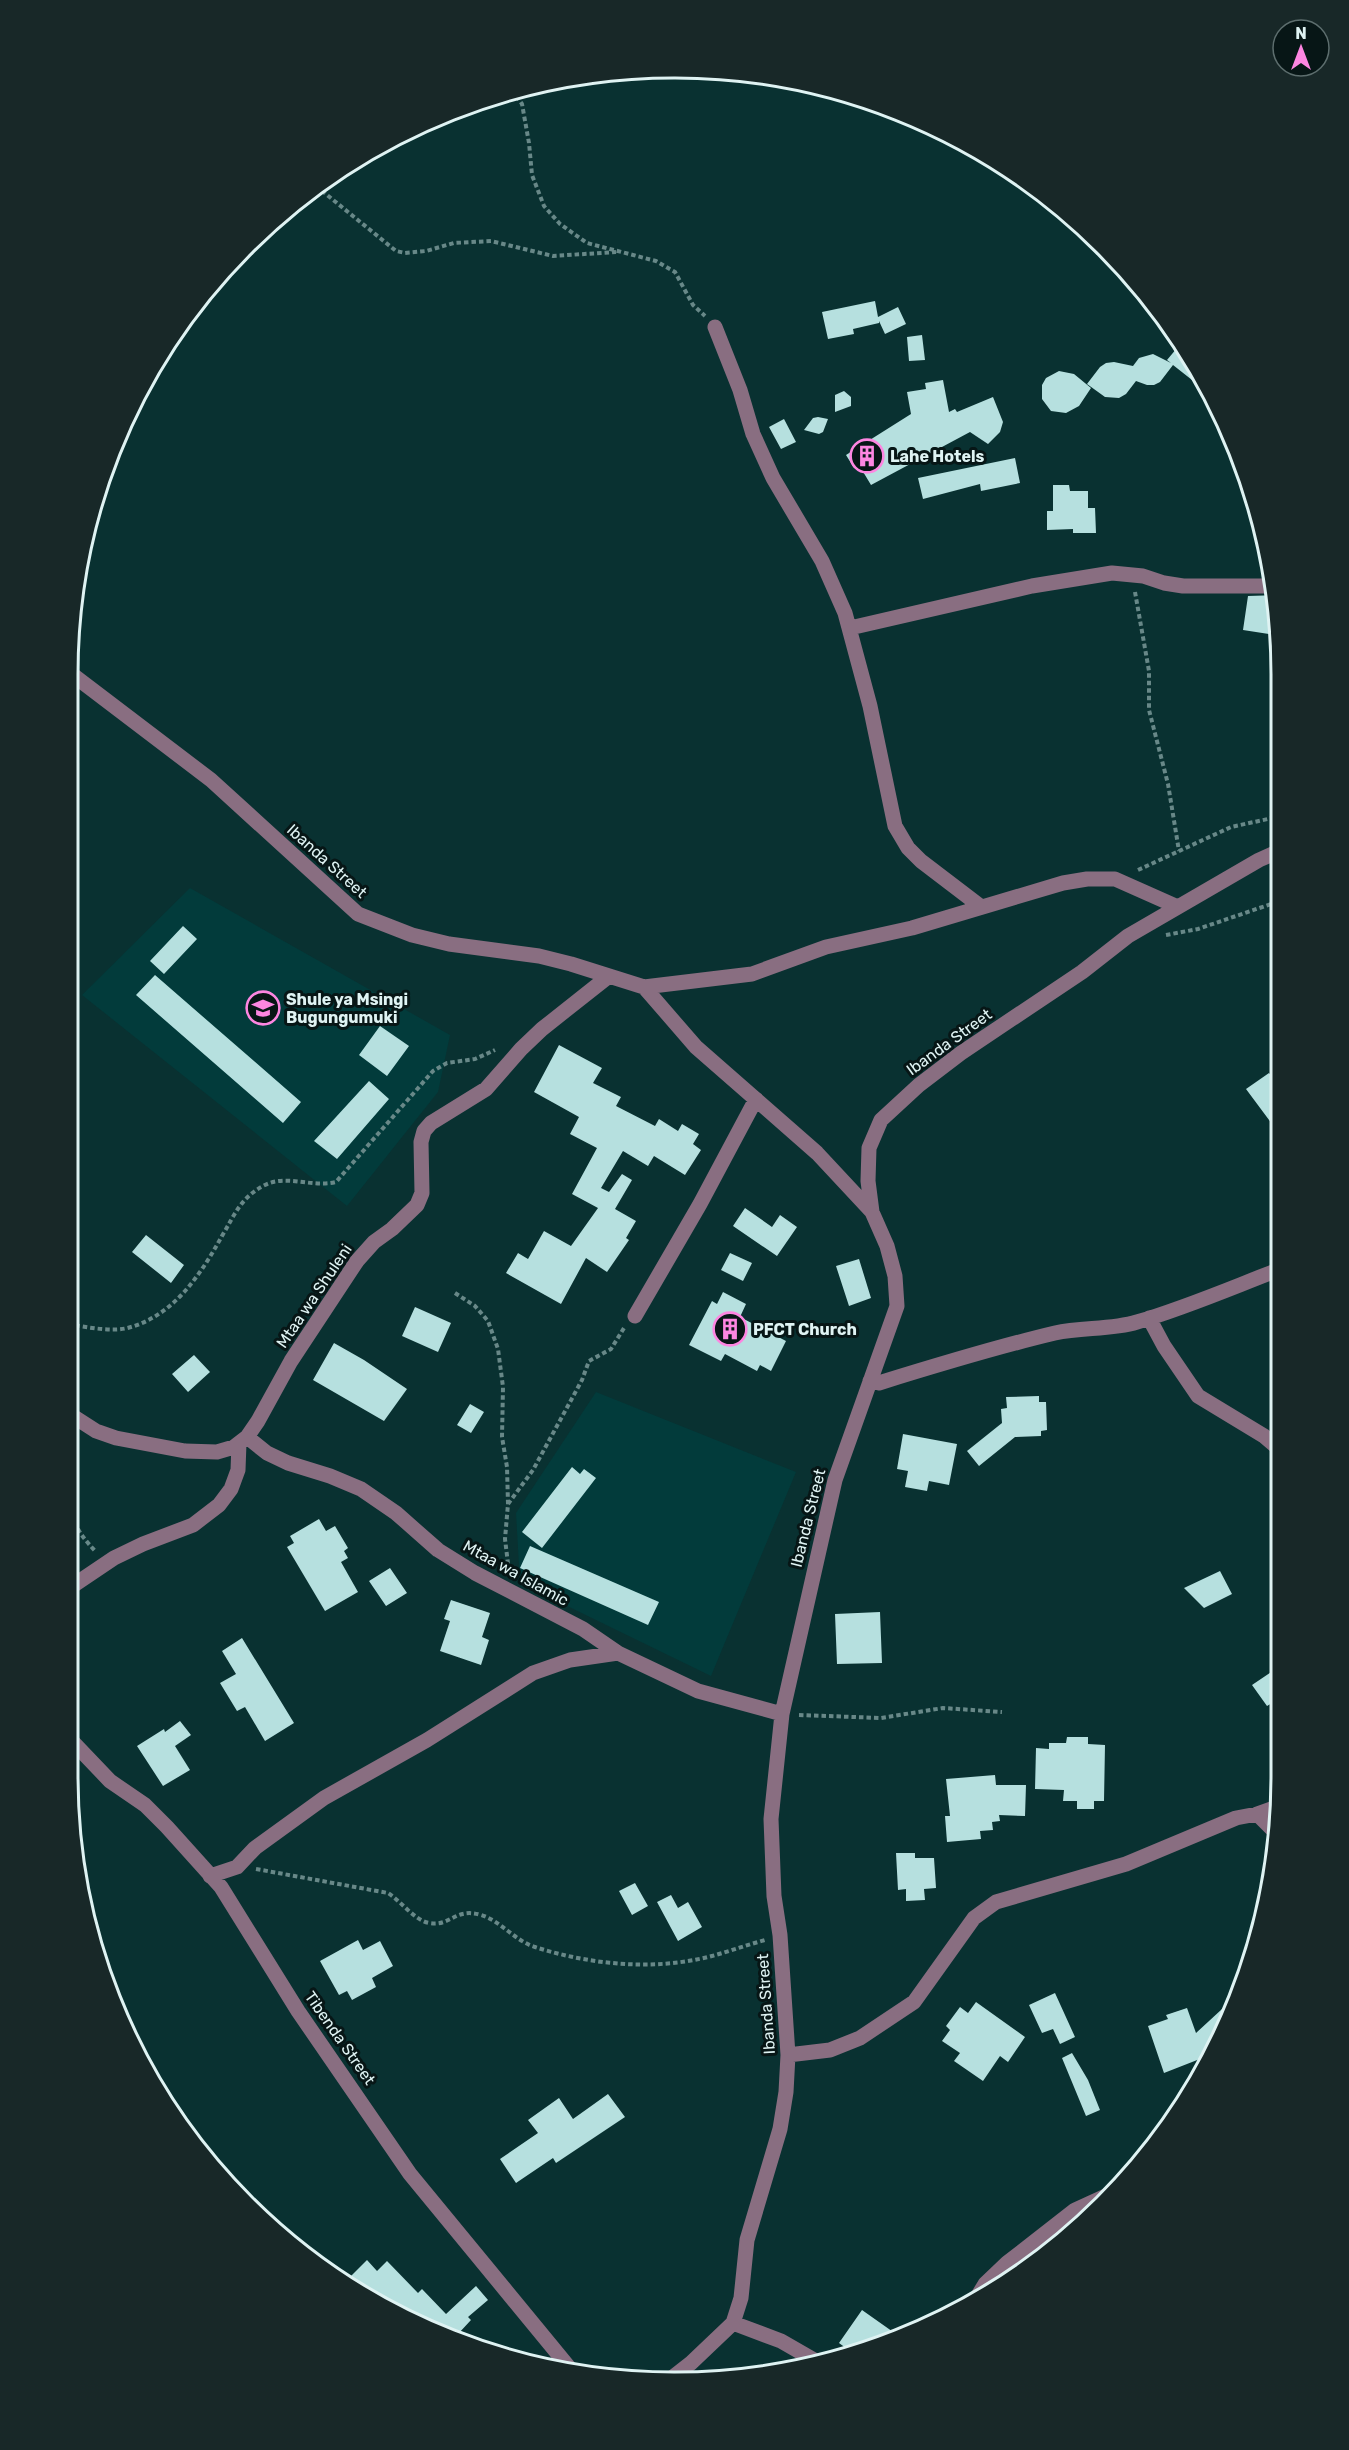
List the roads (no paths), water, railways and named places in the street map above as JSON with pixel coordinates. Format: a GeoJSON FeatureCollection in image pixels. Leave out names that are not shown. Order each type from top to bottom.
{"type":"FeatureCollection","features":[{"type":"Feature","properties":{"kind":"street"},"geometry":{"type":"LineString","coordinates":[[715,327],[740,390],[753,434],[773,478],[831,577],[850,628],[870,705],[895,826],[908,848],[921,861],[980,906]]}},
{"type":"Feature","properties":{"kind":"street"},"geometry":{"type":"LineString","coordinates":[[850,628],[1051,582],[1106,574],[1131,574],[1183,586],[1264,586]]}},
{"type":"Feature","properties":{"kind":"street","name":"Ibanda Street"},"geometry":{"type":"LineString","coordinates":[[78,679],[211,780],[358,914],[412,935],[450,944],[539,956],[644,987]]}},
{"type":"Feature","properties":{"kind":"street","name":"Ibanda Street"},"geometry":{"type":"LineString","coordinates":[[680,2372],[733,2323],[741,2298],[747,2240],[780,2129],[786,2092],[788,2055],[780,1935],[774,1896],[771,1819],[782,1714],[835,1480],[897,1306],[895,1276],[887,1246],[872,1212],[868,1181],[869,1148],[881,1120],[919,1085],[960,1053],[1083,972],[1128,936],[1271,855]]}},
{"type":"Feature","properties":{"kind":"street"},"geometry":{"type":"LineString","coordinates":[[644,987],[752,974],[826,947],[912,928],[980,906],[1087,879],[1115,879],[1178,907]]}},
{"type":"Feature","properties":{"kind":"street","name":"Mtaa wa Shuleni"},"geometry":{"type":"LineString","coordinates":[[243,1440],[258,1421],[291,1361],[357,1261],[374,1242],[392,1229],[417,1205],[422,1193],[421,1143],[424,1131],[439,1117],[486,1089],[542,1029],[609,976]]}},
{"type":"Feature","properties":{"kind":"street"},"geometry":{"type":"LineString","coordinates":[[644,987],[696,1047],[817,1153],[872,1212]]}},
{"type":"Feature","properties":{"kind":"street"},"geometry":{"type":"LineString","coordinates":[[635,1316],[700,1204],[756,1099]]}},
{"type":"Feature","properties":{"kind":"street"},"geometry":{"type":"LineString","coordinates":[[870,1381],[879,1383],[935,1365],[1056,1333],[1084,1327],[1134,1323],[1186,1306],[1271,1273]]}},
{"type":"Feature","properties":{"kind":"street"},"geometry":{"type":"LineString","coordinates":[[1149,1318],[1164,1346],[1198,1396],[1271,1442]]}},
{"type":"Feature","properties":{"kind":"street"},"geometry":{"type":"LineString","coordinates":[[78,1419],[96,1431],[116,1438],[185,1450],[217,1452],[243,1440]]}},
{"type":"Feature","properties":{"kind":"street"},"geometry":{"type":"LineString","coordinates":[[78,1581],[114,1557],[194,1525],[219,1505],[231,1489],[238,1470],[243,1440]]}},
{"type":"Feature","properties":{"kind":"street","name":"Mtaa wa Islamic"},"geometry":{"type":"LineString","coordinates":[[243,1440],[288,1463],[361,1489],[396,1513],[438,1550],[475,1574],[583,1629],[618,1653],[698,1691],[782,1714]]}},
{"type":"Feature","properties":{"kind":"street"},"geometry":{"type":"LineString","coordinates":[[210,1876],[237,1867],[255,1848],[324,1798],[427,1740],[533,1673],[570,1660],[618,1653]]}},
{"type":"Feature","properties":{"kind":"street","name":"Tibenda Street"},"geometry":{"type":"LineString","coordinates":[[78,1747],[110,1781],[145,1805],[220,1887],[298,2011],[410,2174],[565,2362]]}},
{"type":"Feature","properties":{"kind":"street"},"geometry":{"type":"LineString","coordinates":[[788,2055],[831,2050],[860,2038],[914,2002],[974,1918],[996,1902],[1126,1864],[1236,1818],[1270,1809]]}},
{"type":"Feature","properties":{"kind":"street"},"geometry":{"type":"LineString","coordinates":[[1257,1814],[1269,1826]]}},
{"type":"Feature","properties":{"kind":"street"},"geometry":{"type":"LineString","coordinates":[[985,2285],[1007,2263],[1076,2210],[1089,2204]]}},
{"type":"Feature","properties":{"kind":"street"},"geometry":{"type":"LineString","coordinates":[[733,2323],[781,2341],[809,2357]]}},
{"type":"Feature","properties":{"kind":"place","name":"Lahe Hotels"},"geometry":{"type":"Point","coordinates":[867,456]}},
{"type":"Feature","properties":{"kind":"place","name":"Shule ya Msingi Bugungumuki"},"geometry":{"type":"Point","coordinates":[263,1008]}},
{"type":"Feature","properties":{"kind":"place","name":"PFCT Church"},"geometry":{"type":"Point","coordinates":[730,1329]}}]}
